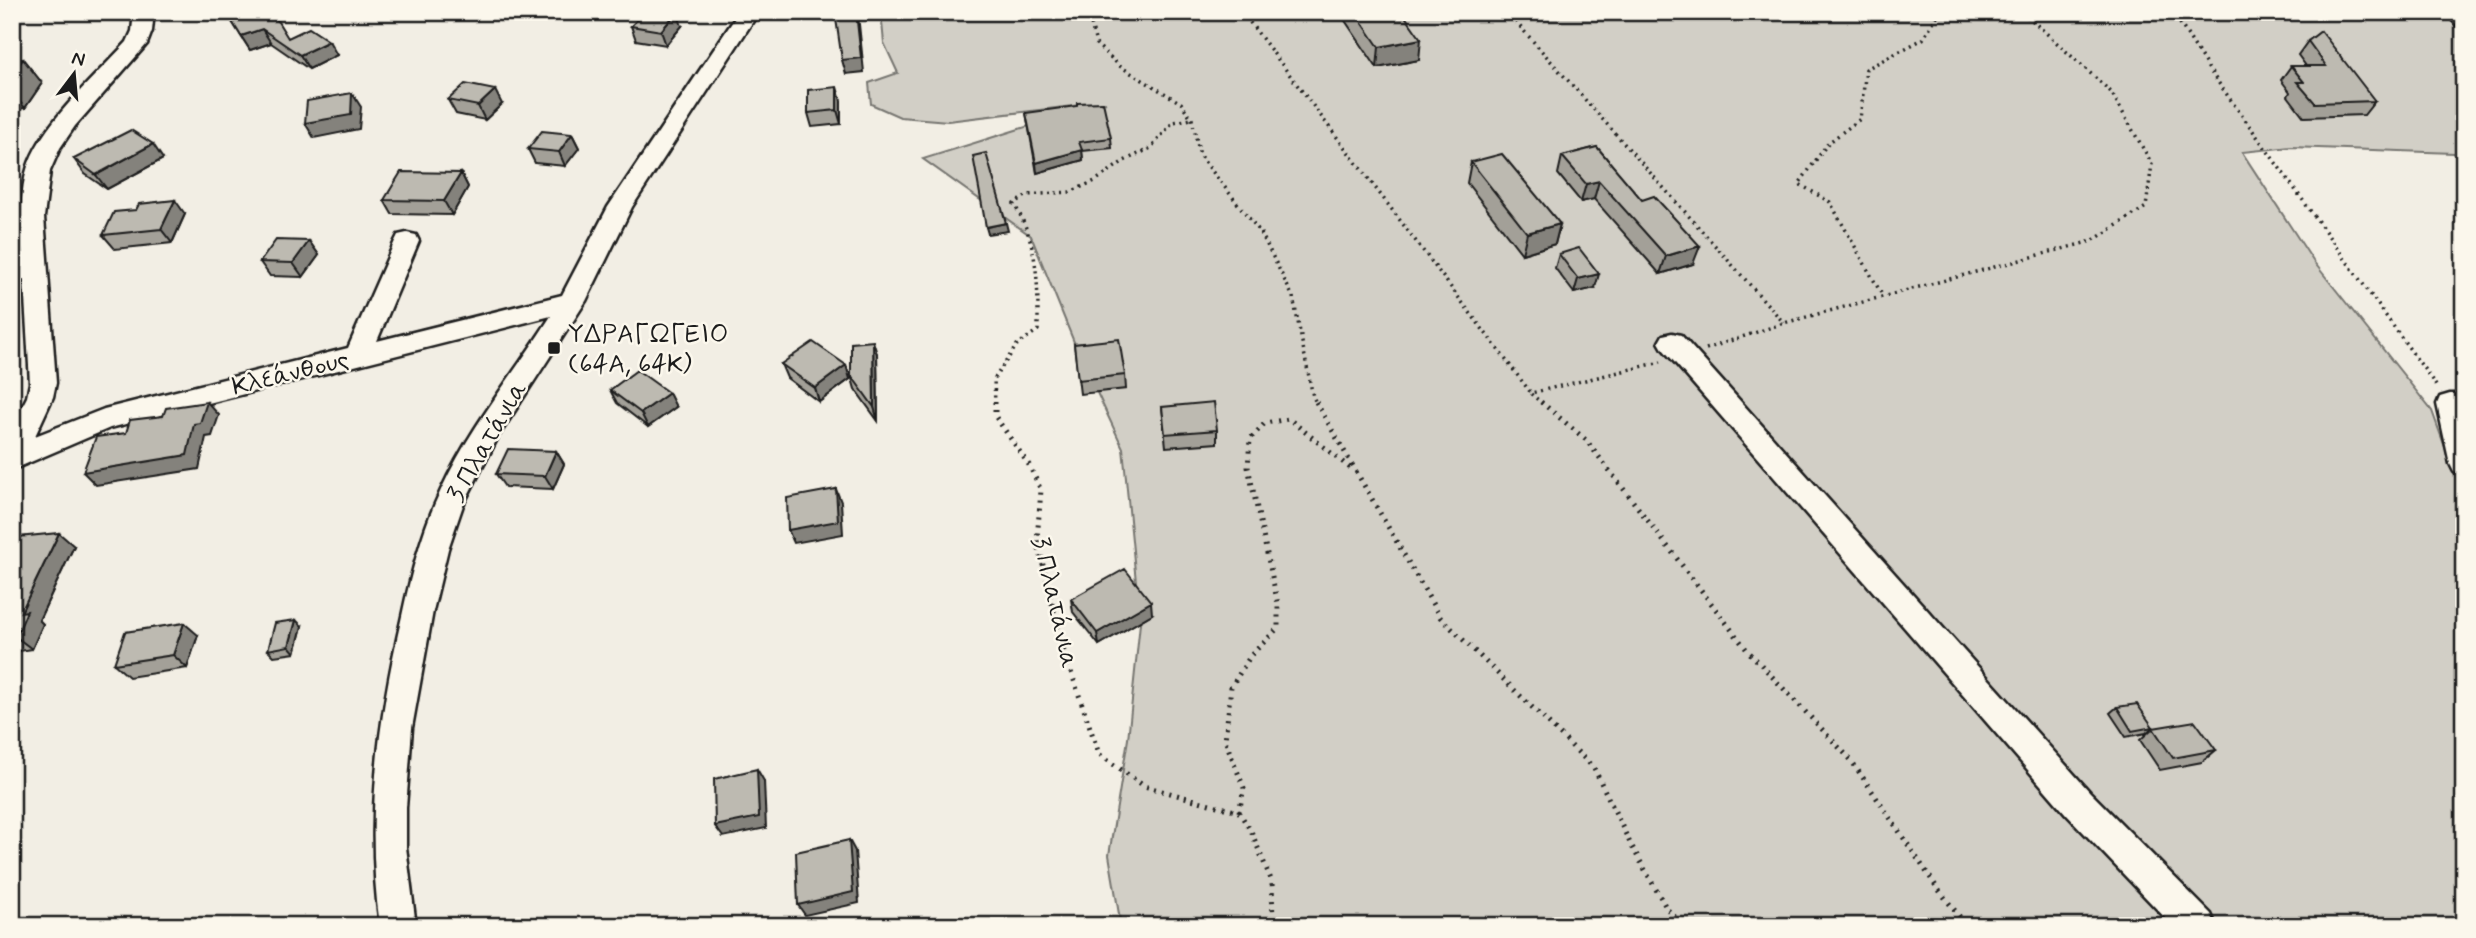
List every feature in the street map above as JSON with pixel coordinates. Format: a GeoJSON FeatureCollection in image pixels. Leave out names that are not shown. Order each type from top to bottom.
{"type":"FeatureCollection","features":[{"type":"Feature","properties":{"kind":"street"},"geometry":{"type":"LineString","coordinates":[[12,457],[40,397],[43,383],[33,201],[43,159],[72,114],[131,53],[141,37],[144,12]]}},
{"type":"Feature","properties":{"kind":"street","name":"3 Πλατάνια"},"geometry":{"type":"LineString","coordinates":[[398,926],[390,883],[388,843],[393,748],[406,664],[426,570],[456,486],[497,416],[573,301],[618,210],[702,88],[749,12]]}},
{"type":"Feature","properties":{"kind":"street"},"geometry":{"type":"LineString","coordinates":[[2455,12],[2464,21]]}},
{"type":"Feature","properties":{"kind":"street"},"geometry":{"type":"LineString","coordinates":[[358,355],[389,276],[407,241]]}},
{"type":"Feature","properties":{"kind":"street"},"geometry":{"type":"LineString","coordinates":[[12,275],[37,268]]}},
{"type":"Feature","properties":{"kind":"street","name":"Κλεάνθους"},"geometry":{"type":"LineString","coordinates":[[12,457],[104,419],[573,301]]}},
{"type":"Feature","properties":{"kind":"street"},"geometry":{"type":"LineString","coordinates":[[1678,349],[2078,803],[2198,926]]}},
{"type":"Feature","properties":{"kind":"street"},"geometry":{"type":"LineString","coordinates":[[2457,404],[2464,464]]}},
{"type":"Feature","properties":{"kind":"path"},"geometry":{"type":"LineString","coordinates":[[1088,12],[1096,44],[1121,67],[1181,103],[1192,119],[1200,156],[1261,233],[1293,297],[1313,397],[1353,471],[1440,617],[1594,768],[1630,843],[1667,909],[1684,926]]}},
{"type":"Feature","properties":{"kind":"path"},"geometry":{"type":"LineString","coordinates":[[1242,12],[1531,393],[1586,440],[1747,650],[1852,760],[1938,889],[1967,926]]}},
{"type":"Feature","properties":{"kind":"path"},"geometry":{"type":"LineString","coordinates":[[1507,12],[1784,323]]}},
{"type":"Feature","properties":{"kind":"path"},"geometry":{"type":"LineString","coordinates":[[1881,293],[1830,202],[1799,184],[1828,143],[1860,119],[1866,69],[1923,39],[1937,16],[1936,12]]}},
{"type":"Feature","properties":{"kind":"path"},"geometry":{"type":"LineString","coordinates":[[1531,393],[1678,349],[2092,241],[2146,206],[2152,164],[2111,92],[2023,12]]}},
{"type":"Feature","properties":{"kind":"path"},"geometry":{"type":"LineString","coordinates":[[2173,12],[2210,71],[2457,404]]}},
{"type":"Feature","properties":{"kind":"path","name":"3 Πλατάνια"},"geometry":{"type":"LineString","coordinates":[[1192,119],[1173,122],[1152,148],[1124,161],[1095,181],[1070,192],[1027,194],[1013,204],[1028,223],[1036,253],[1038,330],[1017,345],[994,379],[995,416],[1028,465],[1041,490],[1037,540],[1062,645],[1099,754],[1143,786],[1239,812]]}},
{"type":"Feature","properties":{"kind":"path"},"geometry":{"type":"LineString","coordinates":[[1273,926],[1272,882],[1251,831],[1239,812],[1244,788],[1224,740],[1231,687],[1251,655],[1278,628],[1278,604],[1248,467],[1250,439],[1265,423],[1289,419],[1353,471]]}},
{"type":"Feature","properties":{"kind":"shaded area"},"geometry":{"type":"Polygon","coordinates":[[[881,12],[2464,12],[2464,161],[2454,153],[2291,147],[2242,152],[2313,261],[2432,411],[2464,500],[2464,926],[1121,926],[1109,855],[1128,739],[1140,623],[1123,448],[1078,352],[1031,236],[923,159],[1106,102],[948,121],[900,117],[871,104],[869,83],[898,73],[884,43],[881,12]]]}},
{"type":"Feature","properties":{"kind":"building"},"geometry":{"type":"Polygon","coordinates":[[[256,12],[272,12],[288,38],[309,28],[329,41],[300,55],[262,29],[241,36],[231,20],[256,12]]]}},
{"type":"Feature","properties":{"kind":"building"},"geometry":{"type":"Polygon","coordinates":[[[644,12],[677,12],[661,31],[631,26],[644,12]]]}},
{"type":"Feature","properties":{"kind":"building"},"geometry":{"type":"Polygon","coordinates":[[[835,12],[856,12],[861,58],[842,60],[835,12]]]}},
{"type":"Feature","properties":{"kind":"building"},"geometry":{"type":"Polygon","coordinates":[[[1355,12],[1402,12],[1421,39],[1379,47],[1355,12]]]}},
{"type":"Feature","properties":{"kind":"building"},"geometry":{"type":"Polygon","coordinates":[[[2321,31],[2375,101],[2315,103],[2297,82],[2304,82],[2291,66],[2326,66],[2308,41],[2321,31]]]}},
{"type":"Feature","properties":{"kind":"building"},"geometry":{"type":"Polygon","coordinates":[[[23,59],[12,74],[12,60],[23,59]]]}},
{"type":"Feature","properties":{"kind":"building"},"geometry":{"type":"Polygon","coordinates":[[[465,84],[495,90],[478,106],[448,100],[465,84]]]}},
{"type":"Feature","properties":{"kind":"building"},"geometry":{"type":"Polygon","coordinates":[[[837,87],[837,110],[808,113],[808,90],[837,87]]]}},
{"type":"Feature","properties":{"kind":"building"},"geometry":{"type":"Polygon","coordinates":[[[352,93],[351,115],[305,123],[307,101],[352,93]]]}},
{"type":"Feature","properties":{"kind":"building"},"geometry":{"type":"Polygon","coordinates":[[[1103,102],[1111,138],[1079,142],[1082,150],[1036,163],[1026,113],[1077,106],[1077,103],[1103,102]]]}},
{"type":"Feature","properties":{"kind":"building"},"geometry":{"type":"Polygon","coordinates":[[[131,130],[153,144],[96,175],[74,159],[131,130]]]}},
{"type":"Feature","properties":{"kind":"building"},"geometry":{"type":"Polygon","coordinates":[[[542,131],[572,134],[559,152],[528,149],[542,131]]]}},
{"type":"Feature","properties":{"kind":"building"},"geometry":{"type":"Polygon","coordinates":[[[1597,147],[1642,200],[1654,196],[1700,246],[1666,256],[1599,181],[1586,184],[1562,156],[1597,147]]]}},
{"type":"Feature","properties":{"kind":"building"},"geometry":{"type":"Polygon","coordinates":[[[986,153],[1006,223],[986,227],[973,156],[986,153]]]}},
{"type":"Feature","properties":{"kind":"building"},"geometry":{"type":"Polygon","coordinates":[[[1502,154],[1560,224],[1527,233],[1471,162],[1502,154]]]}},
{"type":"Feature","properties":{"kind":"building"},"geometry":{"type":"Polygon","coordinates":[[[401,172],[461,173],[444,201],[384,200],[401,172]]]}},
{"type":"Feature","properties":{"kind":"building"},"geometry":{"type":"Polygon","coordinates":[[[175,200],[161,229],[103,235],[114,212],[136,210],[139,204],[175,200]]]}},
{"type":"Feature","properties":{"kind":"building"},"geometry":{"type":"Polygon","coordinates":[[[276,240],[309,241],[293,263],[260,262],[276,240]]]}},
{"type":"Feature","properties":{"kind":"building"},"geometry":{"type":"Polygon","coordinates":[[[1579,248],[1599,274],[1578,279],[1559,254],[1579,248]]]}},
{"type":"Feature","properties":{"kind":"building"},"geometry":{"type":"Polygon","coordinates":[[[1119,339],[1125,375],[1078,380],[1074,344],[1119,339]]]}},
{"type":"Feature","properties":{"kind":"building"},"geometry":{"type":"Polygon","coordinates":[[[873,341],[874,407],[851,375],[851,343],[873,341]]]}},
{"type":"Feature","properties":{"kind":"building"},"geometry":{"type":"Polygon","coordinates":[[[813,342],[846,365],[815,388],[781,364],[813,342]]]}},
{"type":"Feature","properties":{"kind":"building"},"geometry":{"type":"Polygon","coordinates":[[[637,370],[669,393],[641,413],[610,390],[637,370]]]}},
{"type":"Feature","properties":{"kind":"building"},"geometry":{"type":"Polygon","coordinates":[[[207,402],[200,423],[194,424],[187,455],[83,472],[96,437],[126,433],[130,420],[163,416],[166,408],[207,402]]]}},
{"type":"Feature","properties":{"kind":"building"},"geometry":{"type":"Polygon","coordinates":[[[1214,402],[1217,430],[1165,434],[1162,407],[1214,402]]]}},
{"type":"Feature","properties":{"kind":"building"},"geometry":{"type":"Polygon","coordinates":[[[508,449],[556,451],[545,476],[496,474],[508,449]]]}},
{"type":"Feature","properties":{"kind":"building"},"geometry":{"type":"Polygon","coordinates":[[[836,489],[838,521],[788,530],[787,498],[836,489]]]}},
{"type":"Feature","properties":{"kind":"building"},"geometry":{"type":"Polygon","coordinates":[[[59,533],[21,612],[27,611],[16,637],[12,637],[12,548],[18,537],[59,533]]]}},
{"type":"Feature","properties":{"kind":"building"},"geometry":{"type":"Polygon","coordinates":[[[1125,569],[1151,602],[1097,633],[1071,599],[1125,569]]]}},
{"type":"Feature","properties":{"kind":"building"},"geometry":{"type":"Polygon","coordinates":[[[296,620],[289,646],[268,650],[275,623],[296,620]]]}},
{"type":"Feature","properties":{"kind":"building"},"geometry":{"type":"Polygon","coordinates":[[[184,623],[173,655],[114,664],[125,632],[184,623]]]}},
{"type":"Feature","properties":{"kind":"building"},"geometry":{"type":"Polygon","coordinates":[[[2137,704],[2153,727],[2132,731],[2117,707],[2137,704]]]}},
{"type":"Feature","properties":{"kind":"building"},"geometry":{"type":"Polygon","coordinates":[[[2195,721],[2216,750],[2173,758],[2153,728],[2195,721]]]}},
{"type":"Feature","properties":{"kind":"building"},"geometry":{"type":"Polygon","coordinates":[[[757,769],[759,817],[715,826],[714,779],[757,769]]]}},
{"type":"Feature","properties":{"kind":"building"},"geometry":{"type":"Polygon","coordinates":[[[849,840],[853,892],[798,905],[796,852],[849,840]]]}},
{"type":"Feature","properties":{"kind":"place","name":"ΥΔΡΑΓΩΓΕΙΟ (64Α, 64Κ)"},"geometry":{"type":"Point","coordinates":[554,348]}}]}
